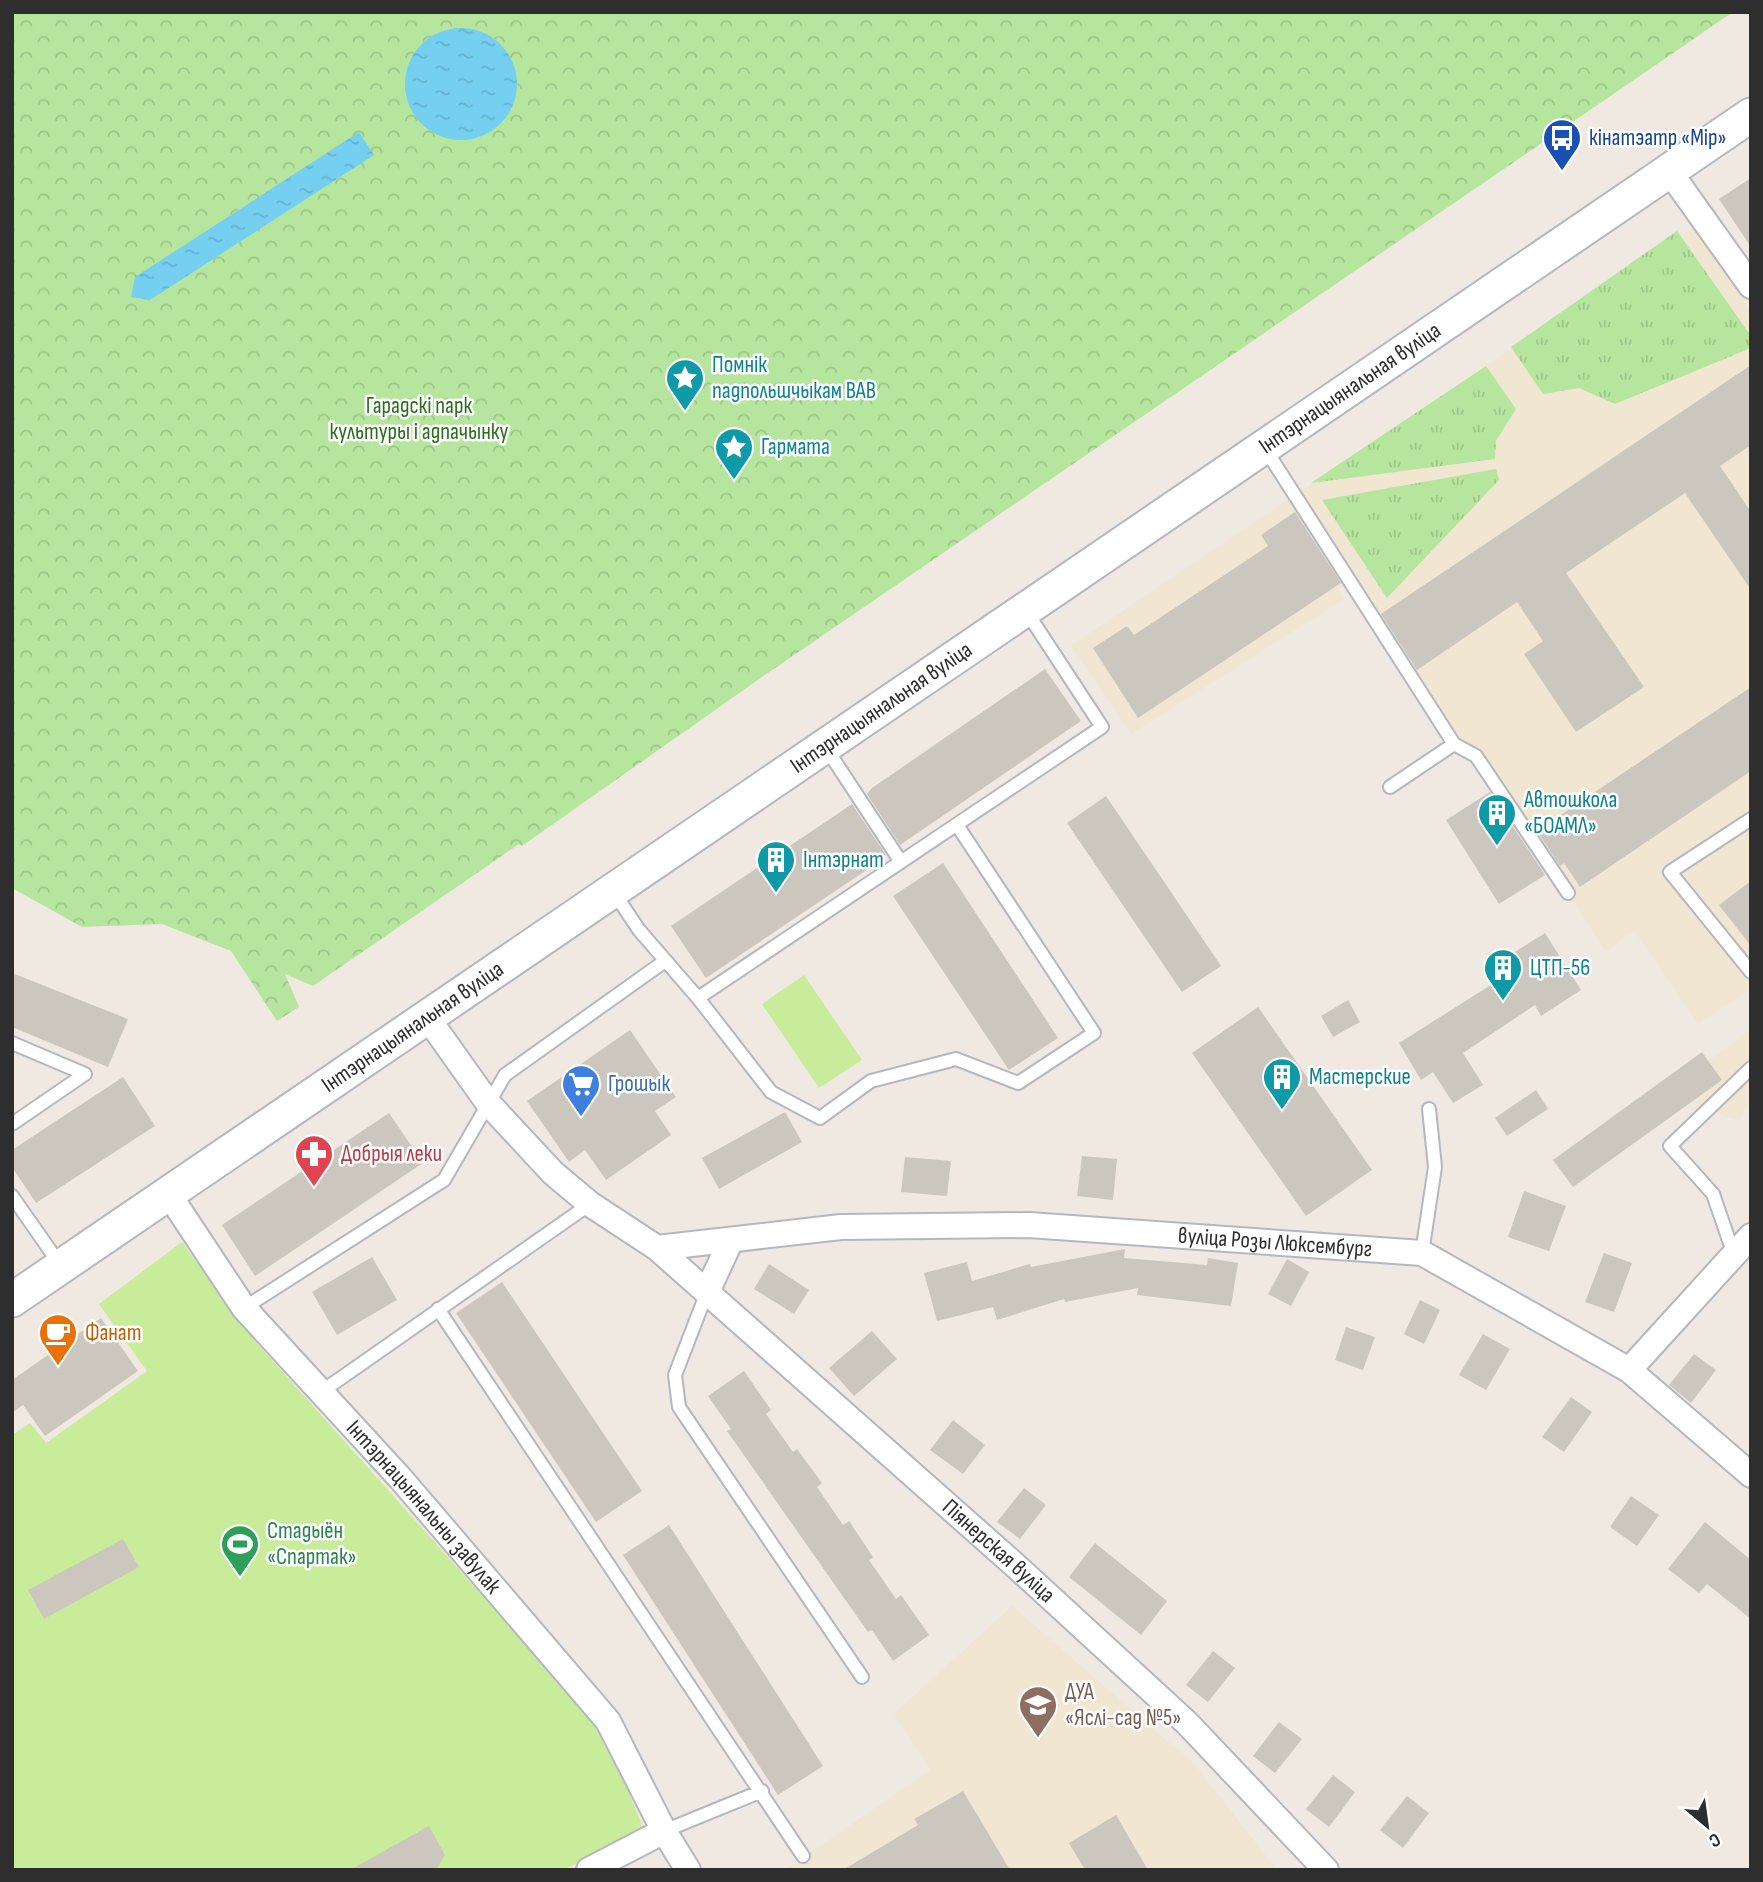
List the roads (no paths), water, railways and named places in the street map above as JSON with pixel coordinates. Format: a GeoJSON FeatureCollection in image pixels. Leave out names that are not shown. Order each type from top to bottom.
{"type":"FeatureCollection","features":[{"type":"Feature","properties":{"kind":"main road","name":"Інтэрнацыянальная вуліца"},"geometry":{"type":"LineString","coordinates":[[12,1300],[1751,115]]}},
{"type":"Feature","properties":{"kind":"street"},"geometry":{"type":"LineString","coordinates":[[1669,171],[1751,286]]}},
{"type":"Feature","properties":{"kind":"street","name":"Піянерская вуліца"},"geometry":{"type":"LineString","coordinates":[[427,1017],[488,1103],[553,1173],[590,1204],[657,1248],[1017,1567],[1187,1723],[1326,1870]]}},
{"type":"Feature","properties":{"kind":"street","name":"Інтэрнацыянальны завулак"},"geometry":{"type":"LineString","coordinates":[[168,1193],[244,1308],[401,1479],[608,1721],[664,1831],[688,1870]]}},
{"type":"Feature","properties":{"kind":"street","name":"вуліца Розы Люксембург"},"geometry":{"type":"LineString","coordinates":[[657,1248],[841,1227],[1029,1225],[1422,1253],[1629,1370],[1751,1475]]}},
{"type":"Feature","properties":{"kind":"street"},"geometry":{"type":"LineString","coordinates":[[1629,1370],[1751,1236]]}},
{"type":"Feature","properties":{"kind":"street"},"geometry":{"type":"LineString","coordinates":[[707,1292],[731,1240]]}},
{"type":"Feature","properties":{"kind":"street"},"geometry":{"type":"LineString","coordinates":[[590,1870],[664,1831]]}},
{"type":"Feature","properties":{"kind":"lane"},"geometry":{"type":"LineString","coordinates":[[1264,446],[1454,744],[1476,756],[1568,893]]}},
{"type":"Feature","properties":{"kind":"lane"},"geometry":{"type":"LineString","coordinates":[[698,998],[1102,727],[1024,609]]}},
{"type":"Feature","properties":{"kind":"lane"},"geometry":{"type":"LineString","coordinates":[[1390,787],[1454,744]]}},
{"type":"Feature","properties":{"kind":"lane"},"geometry":{"type":"LineString","coordinates":[[824,746],[901,862]]}},
{"type":"Feature","properties":{"kind":"lane"},"geometry":{"type":"LineString","coordinates":[[1751,819],[1670,872],[1751,972]]}},
{"type":"Feature","properties":{"kind":"lane"},"geometry":{"type":"LineString","coordinates":[[612,890],[665,961],[698,998],[771,1092],[820,1118],[871,1081],[956,1059],[1017,1083],[1094,1033],[957,825]]}},
{"type":"Feature","properties":{"kind":"lane"},"geometry":{"type":"LineString","coordinates":[[244,1308],[444,1180],[505,1075],[665,961]]}},
{"type":"Feature","properties":{"kind":"lane"},"geometry":{"type":"LineString","coordinates":[[12,1043],[85,1074],[12,1124]]}},
{"type":"Feature","properties":{"kind":"lane"},"geometry":{"type":"LineString","coordinates":[[1734,1255],[1713,1194],[1670,1146],[1751,1068]]}},
{"type":"Feature","properties":{"kind":"lane"},"geometry":{"type":"LineString","coordinates":[[1422,1253],[1434,1167],[1429,1109]]}},
{"type":"Feature","properties":{"kind":"lane"},"geometry":{"type":"LineString","coordinates":[[12,1196],[61,1266]]}},
{"type":"Feature","properties":{"kind":"lane"},"geometry":{"type":"LineString","coordinates":[[321,1392],[590,1204]]}},
{"type":"Feature","properties":{"kind":"lane"},"geometry":{"type":"LineString","coordinates":[[707,1292],[675,1375],[679,1407],[862,1677]]}},
{"type":"Feature","properties":{"kind":"lane"},"geometry":{"type":"LineString","coordinates":[[438,1309],[803,1856]]}},
{"type":"Feature","properties":{"kind":"lane"},"geometry":{"type":"LineString","coordinates":[[664,1831],[762,1791]]}},
{"type":"Feature","properties":{"kind":"water"},"geometry":{"type":"Polygon","coordinates":[[[461,28],[482,32],[501,44],[513,63],[517,84],[513,105],[501,124],[482,136],[461,140],[440,136],[421,124],[409,105],[405,84],[409,63],[421,44],[440,32],[461,28]]]}},
{"type":"Feature","properties":{"kind":"water"},"geometry":{"type":"Polygon","coordinates":[[[359,132],[374,155],[150,300],[131,297],[135,277],[359,132]]]}},
{"type":"Feature","properties":{"kind":"place","name":"кінатэатр «Мір»"},"geometry":{"type":"Point","coordinates":[1562,172]}},
{"type":"Feature","properties":{"kind":"place","name":"Помнік падпольшчыкам ВАВ"},"geometry":{"type":"Point","coordinates":[685,412]}},
{"type":"Feature","properties":{"kind":"place","name":"Гармата"},"geometry":{"type":"Point","coordinates":[734,481]}},
{"type":"Feature","properties":{"kind":"place","name":"Автошкола «БОАМЛ»"},"geometry":{"type":"Point","coordinates":[1497,847]}},
{"type":"Feature","properties":{"kind":"place","name":"Інтэрнат"},"geometry":{"type":"Point","coordinates":[776,894]}},
{"type":"Feature","properties":{"kind":"place","name":"ЦТП-56"},"geometry":{"type":"Point","coordinates":[1503,1002]}},
{"type":"Feature","properties":{"kind":"place","name":"Мастерские"},"geometry":{"type":"Point","coordinates":[1282,1111]}},
{"type":"Feature","properties":{"kind":"place","name":"Грошык"},"geometry":{"type":"Point","coordinates":[581,1118]}},
{"type":"Feature","properties":{"kind":"place","name":"Добрыя леки"},"geometry":{"type":"Point","coordinates":[314,1188]}},
{"type":"Feature","properties":{"kind":"place","name":"Фанат"},"geometry":{"type":"Point","coordinates":[58,1367]}},
{"type":"Feature","properties":{"kind":"place","name":"Стадыён «Спартак»"},"geometry":{"type":"Point","coordinates":[240,1578]}},
{"type":"Feature","properties":{"kind":"place","name":"ДУА «Яслі-сад №5»"},"geometry":{"type":"Point","coordinates":[1038,1739]}},
{"type":"Feature","properties":{"kind":"park label","name":"Гарадскі парк культуры і адпачынку"},"geometry":{"type":"Point","coordinates":[419,419]}}]}
